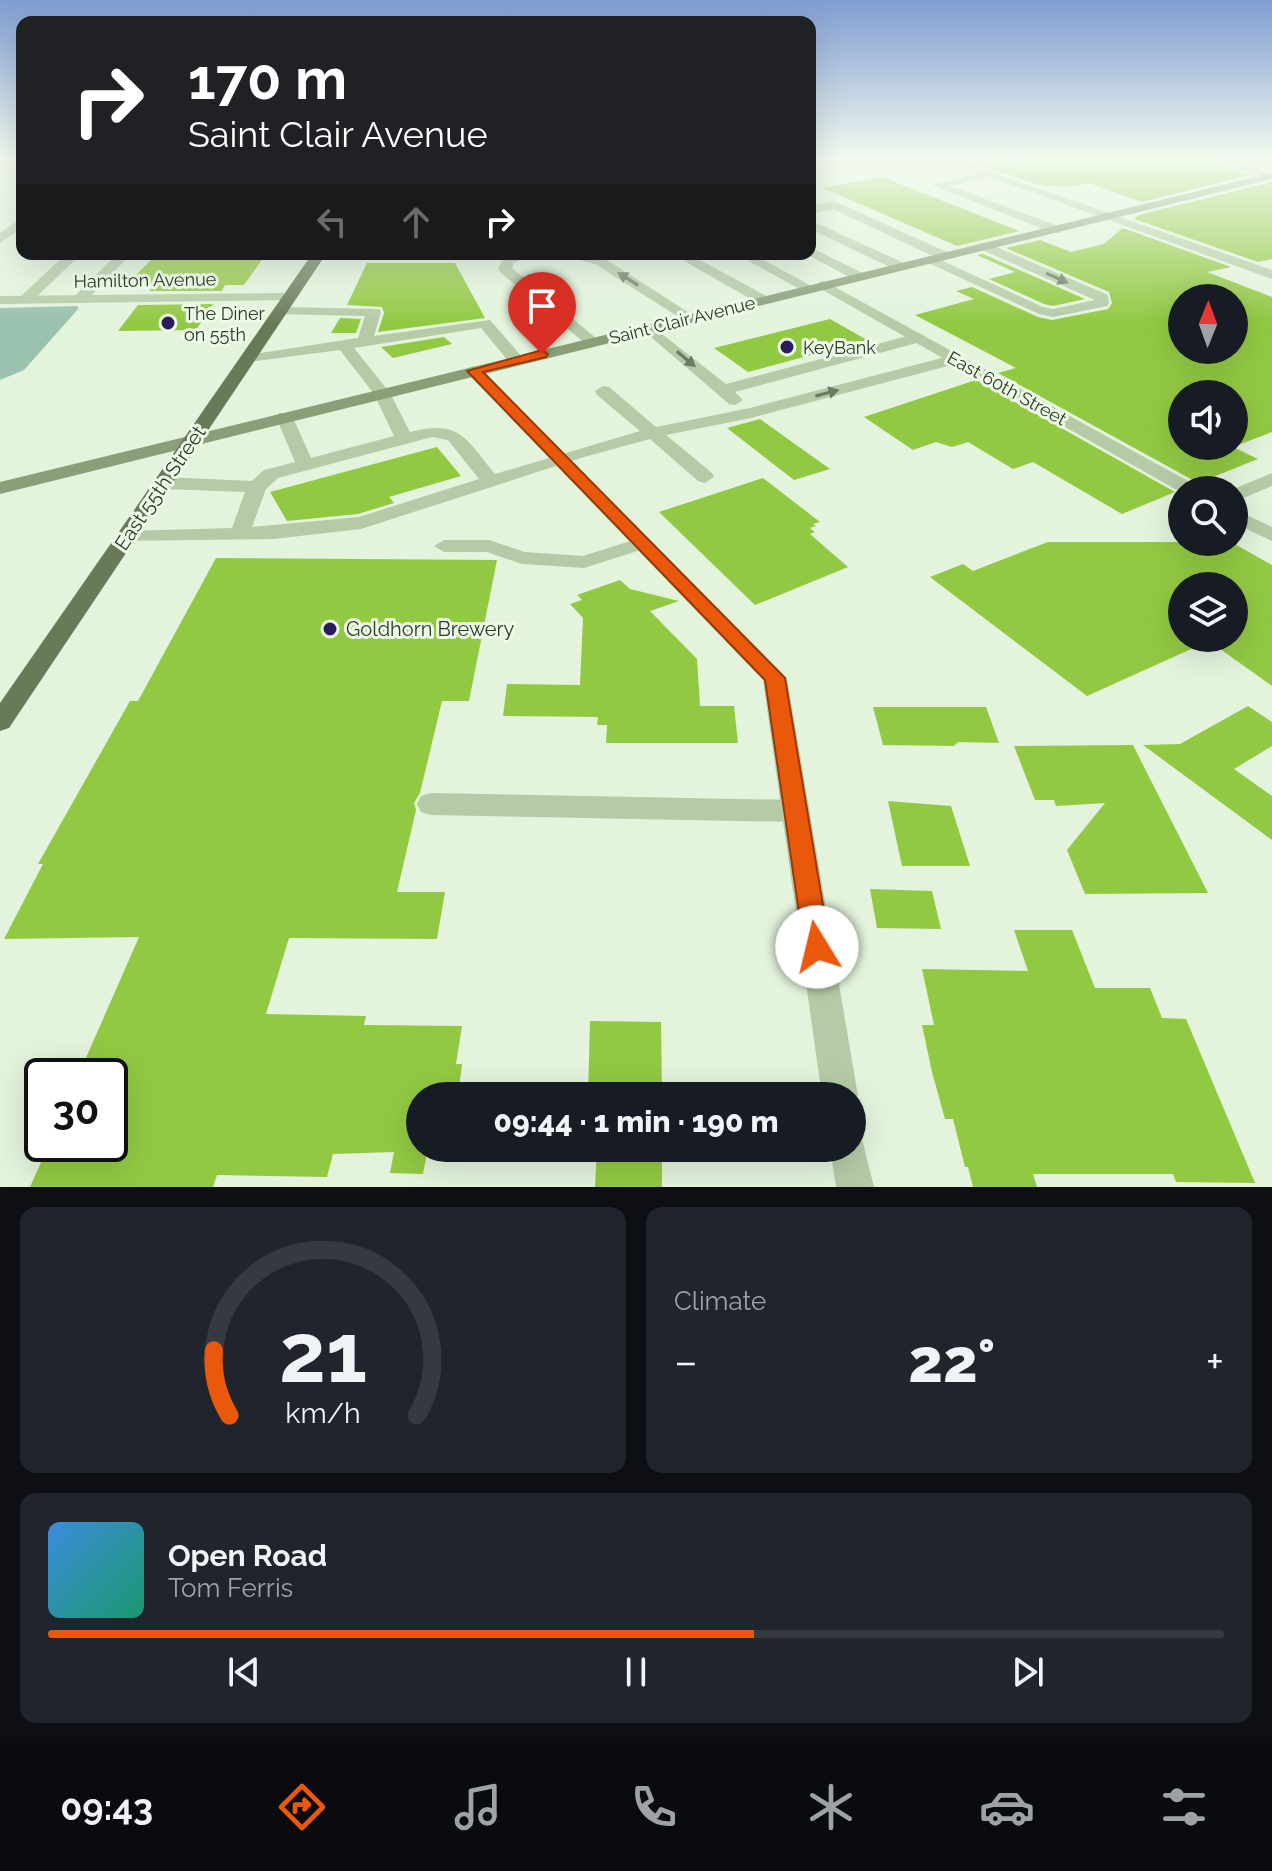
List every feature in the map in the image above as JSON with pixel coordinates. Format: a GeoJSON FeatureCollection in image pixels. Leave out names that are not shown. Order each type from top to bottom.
{"type":"FeatureCollection","features":[{"type":"Feature","properties":{"kind":"main road","name":"Saint Clair Avenue"},"geometry":{"type":"LineString","coordinates":[[0,488],[1127,212]]}},
{"type":"Feature","properties":{"kind":"main road","name":"East 55th Street"},"geometry":{"type":"LineString","coordinates":[[0,722],[315,260]]}},
{"type":"Feature","properties":{"kind":"street"},"geometry":{"type":"LineString","coordinates":[[848,212],[1039,310],[1053,313],[1102,303],[1103,298],[985,246]]}},
{"type":"Feature","properties":{"kind":"street"},"geometry":{"type":"LineString","coordinates":[[1010,212],[1057,230]]}},
{"type":"Feature","properties":{"kind":"street"},"geometry":{"type":"LineString","coordinates":[[1096,212],[1272,275]]}},
{"type":"Feature","properties":{"kind":"street"},"geometry":{"type":"LineString","coordinates":[[0,239],[16,227]]}},
{"type":"Feature","properties":{"kind":"street"},"geometry":{"type":"LineString","coordinates":[[816,227],[901,267]]}},
{"type":"Feature","properties":{"kind":"street"},"geometry":{"type":"LineString","coordinates":[[816,254],[860,277]]}},
{"type":"Feature","properties":{"kind":"street"},"geometry":{"type":"LineString","coordinates":[[25,300],[68,260]]}},
{"type":"Feature","properties":{"kind":"street"},"geometry":{"type":"LineString","coordinates":[[80,299],[118,260]]}},
{"type":"Feature","properties":{"kind":"street"},"geometry":{"type":"LineString","coordinates":[[511,260],[505,269],[592,342]]}},
{"type":"Feature","properties":{"kind":"street"},"geometry":{"type":"LineString","coordinates":[[594,260],[690,318]]}},
{"type":"Feature","properties":{"kind":"street"},"geometry":{"type":"LineString","coordinates":[[693,260],[763,300]]}},
{"type":"Feature","properties":{"kind":"street","name":"East 60th Street"},"geometry":{"type":"LineString","coordinates":[[756,260],[919,338],[1168,478]]}},
{"type":"Feature","properties":{"kind":"street","name":"Hamilton Avenue"},"geometry":{"type":"LineString","coordinates":[[0,300],[285,304],[374,312],[364,342]]}},
{"type":"Feature","properties":{"kind":"street"},"geometry":{"type":"LineString","coordinates":[[247,360],[485,323],[516,360]]}},
{"type":"Feature","properties":{"kind":"street"},"geometry":{"type":"LineString","coordinates":[[649,328],[751,413]]}},
{"type":"Feature","properties":{"kind":"street"},"geometry":{"type":"LineString","coordinates":[[723,390],[919,338]]}},
{"type":"Feature","properties":{"kind":"street"},"geometry":{"type":"LineString","coordinates":[[344,345],[382,393],[405,440]]}},
{"type":"Feature","properties":{"kind":"street"},"geometry":{"type":"LineString","coordinates":[[127,537],[320,530],[361,523],[559,458],[691,423],[751,413],[957,359]]}},
{"type":"Feature","properties":{"kind":"street"},"geometry":{"type":"LineString","coordinates":[[474,371],[775,678],[838,1082]]}},
{"type":"Feature","properties":{"kind":"street"},"geometry":{"type":"LineString","coordinates":[[603,391],[705,477]]}},
{"type":"Feature","properties":{"kind":"street"},"geometry":{"type":"LineString","coordinates":[[285,417],[305,465]]}},
{"type":"Feature","properties":{"kind":"street"},"geometry":{"type":"LineString","coordinates":[[240,534],[257,487],[271,474],[432,432],[454,436],[491,481]]}},
{"type":"Feature","properties":{"kind":"street"},"geometry":{"type":"LineString","coordinates":[[1248,490],[1272,479]]}},
{"type":"Feature","properties":{"kind":"street"},"geometry":{"type":"LineString","coordinates":[[163,483],[257,487]]}},
{"type":"Feature","properties":{"kind":"street"},"geometry":{"type":"LineString","coordinates":[[1248,522],[1272,535]]}},
{"type":"Feature","properties":{"kind":"street"},"geometry":{"type":"LineString","coordinates":[[444,546],[489,546],[522,558],[584,562],[643,543]]}},
{"type":"Feature","properties":{"kind":"street"},"geometry":{"type":"LineString","coordinates":[[431,804],[796,811]]}},
{"type":"Feature","properties":{"kind":"street"},"geometry":{"type":"LineString","coordinates":[[851,1162],[855,1187]]}},
{"type":"Feature","properties":{"kind":"green space"},"geometry":{"type":"Polygon","coordinates":[[[0,308],[79,308],[24,370],[0,380],[0,308]]]}},
{"type":"Feature","properties":{"kind":"building"},"geometry":{"type":"Polygon","coordinates":[[[879,212],[972,212],[1019,231],[957,246],[879,212]]]}},
{"type":"Feature","properties":{"kind":"building"},"geometry":{"type":"Polygon","coordinates":[[[1150,212],[1272,212],[1272,259],[1258,262],[1134,219],[1150,212]]]}},
{"type":"Feature","properties":{"kind":"building"},"geometry":{"type":"Polygon","coordinates":[[[1123,228],[1231,267],[1207,272],[1238,284],[1168,284],[1168,364],[1248,364],[1248,288],[1272,297],[1272,432],[1248,441],[1248,380],[1168,380],[1168,460],[1248,460],[1248,454],[1258,459],[1216,476],[1185,476],[998,373],[1016,368],[915,315],[974,299],[956,291],[972,287],[1038,317],[1052,320],[1108,309],[1112,303],[1109,292],[1006,248],[1040,240],[1071,252],[1104,244],[1123,228]]]}},
{"type":"Feature","properties":{"kind":"building"},"geometry":{"type":"Polygon","coordinates":[[[983,254],[1085,299],[1053,306],[1044,304],[989,279],[1015,272],[977,255],[983,254]]]}},
{"type":"Feature","properties":{"kind":"building"},"geometry":{"type":"Polygon","coordinates":[[[151,260],[262,260],[244,285],[225,285],[222,291],[149,291],[153,287],[124,287],[151,260]]]}},
{"type":"Feature","properties":{"kind":"building"},"geometry":{"type":"Polygon","coordinates":[[[367,263],[455,263],[485,318],[378,332],[384,313],[382,307],[347,305],[367,263]]]}},
{"type":"Feature","properties":{"kind":"building"},"geometry":{"type":"Polygon","coordinates":[[[213,304],[196,330],[118,331],[138,305],[213,304]]]}},
{"type":"Feature","properties":{"kind":"building"},"geometry":{"type":"Polygon","coordinates":[[[340,318],[361,319],[356,333],[331,333],[340,318]]]}},
{"type":"Feature","properties":{"kind":"building"},"geometry":{"type":"Polygon","coordinates":[[[830,319],[867,340],[748,372],[714,348],[830,319]]]}},
{"type":"Feature","properties":{"kind":"building"},"geometry":{"type":"Polygon","coordinates":[[[444,337],[452,344],[393,358],[381,347],[444,337]]]}},
{"type":"Feature","properties":{"kind":"building"},"geometry":{"type":"Polygon","coordinates":[[[976,380],[1168,488],[1168,495],[1122,514],[1033,462],[1013,469],[968,442],[952,447],[936,442],[913,450],[864,417],[976,380]]]}},
{"type":"Feature","properties":{"kind":"building"},"geometry":{"type":"Polygon","coordinates":[[[760,419],[830,469],[794,480],[727,428],[760,419]]]}},
{"type":"Feature","properties":{"kind":"building"},"geometry":{"type":"Polygon","coordinates":[[[437,447],[461,476],[389,497],[394,503],[358,514],[287,521],[270,492],[437,447]]]}},
{"type":"Feature","properties":{"kind":"building"},"geometry":{"type":"Polygon","coordinates":[[[763,478],[820,522],[813,524],[816,526],[810,528],[815,532],[810,534],[848,567],[755,605],[659,512],[763,478]]]}},
{"type":"Feature","properties":{"kind":"building"},"geometry":{"type":"Polygon","coordinates":[[[1048,542],[1168,542],[1168,556],[1248,556],[1248,552],[1272,565],[1272,686],[1224,652],[1248,652],[1248,572],[1168,572],[1168,652],[1185,652],[1087,696],[930,577],[963,564],[973,571],[1048,542]]]}},
{"type":"Feature","properties":{"kind":"building"},"geometry":{"type":"Polygon","coordinates":[[[216,558],[497,560],[469,701],[442,701],[420,793],[414,803],[416,810],[397,892],[445,892],[437,939],[289,938],[266,1014],[366,1016],[364,1025],[462,1026],[456,1064],[462,1064],[460,1082],[406,1082],[406,1162],[425,1162],[423,1174],[390,1173],[394,1152],[333,1154],[327,1177],[217,1175],[213,1187],[30,1187],[41,1162],[128,1162],[128,1058],[86,1058],[139,937],[4,939],[43,864],[38,864],[130,701],[138,701],[216,558]]]}},
{"type":"Feature","properties":{"kind":"building"},"geometry":{"type":"Polygon","coordinates":[[[620,580],[630,589],[679,601],[650,611],[697,659],[700,706],[734,706],[738,743],[606,743],[607,725],[597,725],[598,717],[503,716],[507,684],[580,685],[583,618],[570,604],[582,600],[577,595],[620,580]]]}},
{"type":"Feature","properties":{"kind":"building"},"geometry":{"type":"Polygon","coordinates":[[[1248,706],[1272,722],[1272,746],[1234,769],[1272,796],[1272,840],[1143,745],[1180,744],[1248,706]]]}},
{"type":"Feature","properties":{"kind":"building"},"geometry":{"type":"Polygon","coordinates":[[[873,707],[986,707],[999,743],[883,745],[873,707]]]}},
{"type":"Feature","properties":{"kind":"building"},"geometry":{"type":"Polygon","coordinates":[[[1133,745],[1208,893],[1085,894],[1067,850],[1105,803],[1056,806],[1054,800],[1035,800],[1014,746],[1133,745]]]}},
{"type":"Feature","properties":{"kind":"building"},"geometry":{"type":"Polygon","coordinates":[[[888,801],[951,806],[970,866],[902,866],[888,801]]]}},
{"type":"Feature","properties":{"kind":"building"},"geometry":{"type":"Polygon","coordinates":[[[870,889],[932,891],[941,929],[877,928],[870,889]]]}},
{"type":"Feature","properties":{"kind":"building"},"geometry":{"type":"Polygon","coordinates":[[[1014,930],[1072,930],[1095,988],[1150,988],[1162,1018],[1186,1019],[1255,1183],[1176,1182],[1173,1174],[1033,1174],[1037,1187],[973,1187],[953,1119],[945,1119],[932,1072],[922,1025],[934,1025],[922,969],[1028,971],[1014,930]]]}},
{"type":"Feature","properties":{"kind":"building"},"geometry":{"type":"Polygon","coordinates":[[[590,1021],[661,1022],[662,1082],[588,1082],[590,1021]]]}},
{"type":"Feature","properties":{"kind":"building"},"geometry":{"type":"Polygon","coordinates":[[[596,1162],[662,1162],[662,1187],[595,1187],[596,1162]]]}},
{"type":"Feature","properties":{"kind":"place","name":"The Diner on 55th"},"geometry":{"type":"Point","coordinates":[168,323]}},
{"type":"Feature","properties":{"kind":"place","name":"KeyBank"},"geometry":{"type":"Point","coordinates":[787,347]}},
{"type":"Feature","properties":{"kind":"place","name":"Goldhorn Brewery"},"geometry":{"type":"Point","coordinates":[330,629]}},
{"type":"Feature","properties":{"kind":"route"},"geometry":{"type":"LineString","coordinates":[[542,354],[474,371],[775,678],[817,947]]}}]}
